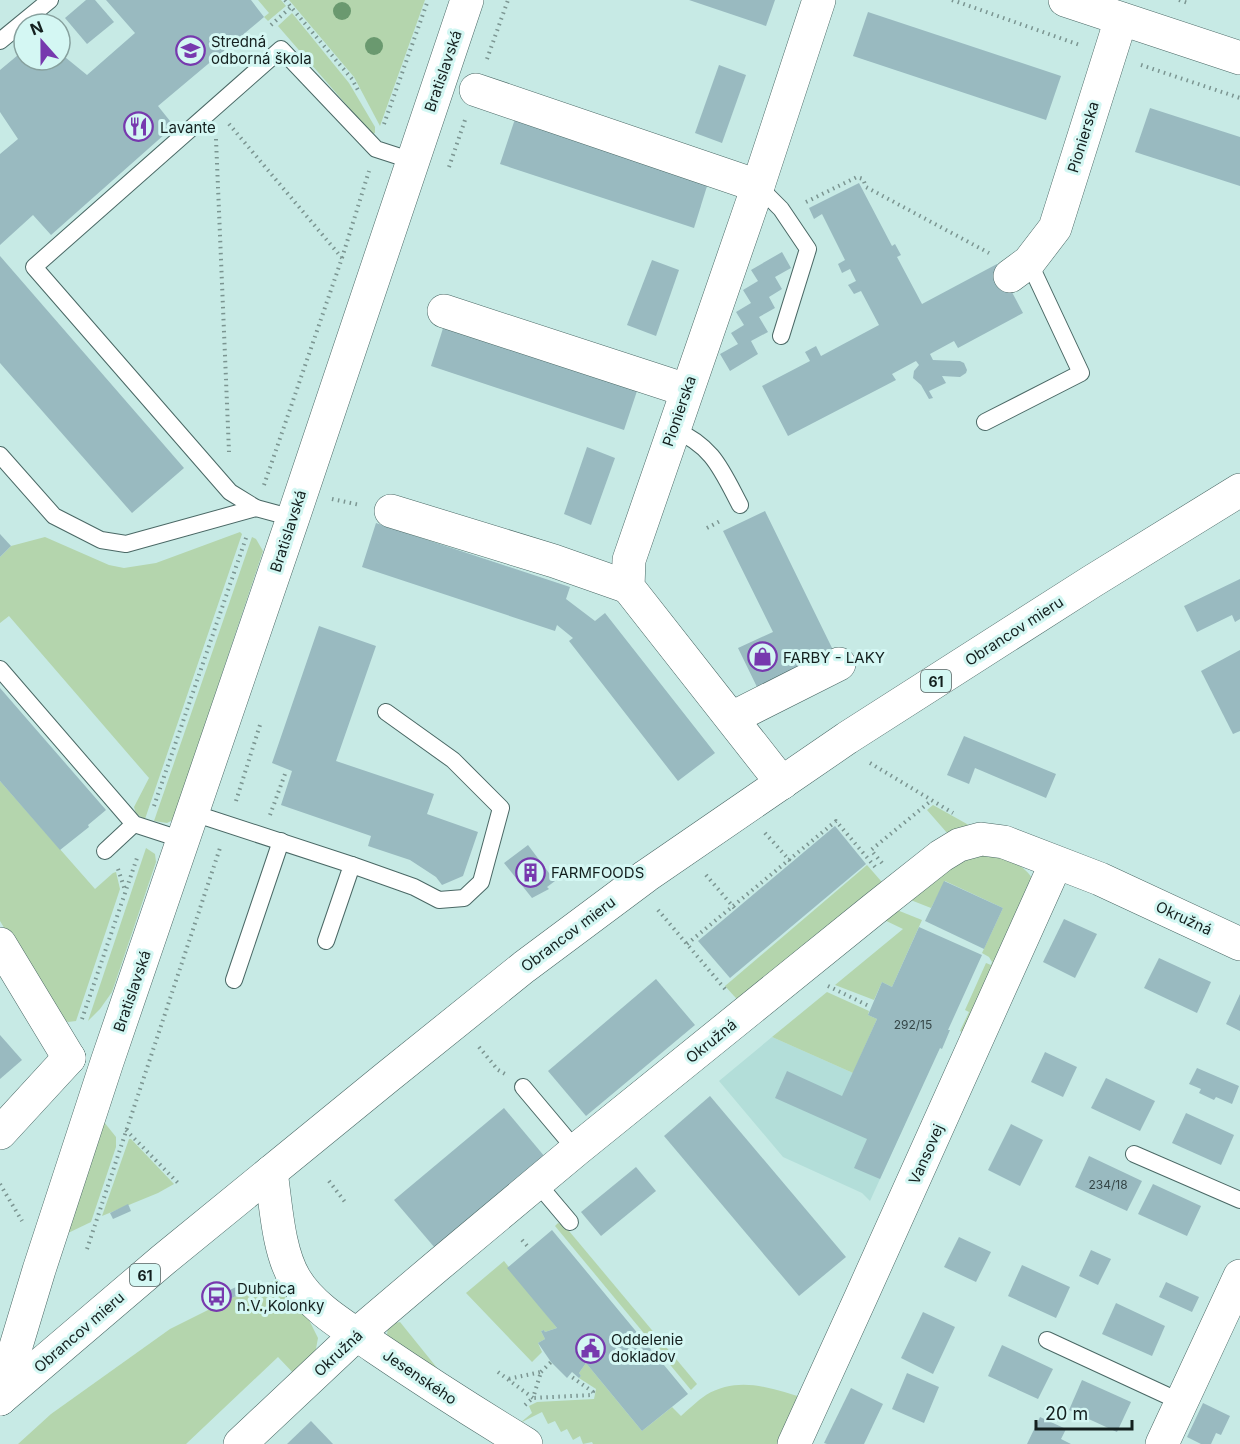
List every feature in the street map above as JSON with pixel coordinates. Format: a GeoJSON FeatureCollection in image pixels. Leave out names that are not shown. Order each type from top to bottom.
{"type":"FeatureCollection","features":[{"type":"Feature","properties":{"kind":"street","name":"Bratislavská"},"geometry":{"type":"LineString","coordinates":[[0,1399],[39,1270],[107,1062],[467,0]]}},
{"type":"Feature","properties":{"kind":"street","name":"Pionierska"},"geometry":{"type":"LineString","coordinates":[[628,587],[629,560],[686,390],[763,191],[819,0]]}},
{"type":"Feature","properties":{"kind":"street"},"geometry":{"type":"LineString","coordinates":[[1065,0],[1238,50]]}},
{"type":"Feature","properties":{"kind":"street","name":"Pionierska"},"geometry":{"type":"LineString","coordinates":[[1020,269],[1055,228],[1121,18]]}},
{"type":"Feature","properties":{"kind":"street"},"geometry":{"type":"LineString","coordinates":[[476,90],[763,191]]}},
{"type":"Feature","properties":{"kind":"street"},"geometry":{"type":"LineString","coordinates":[[444,311],[686,390]]}},
{"type":"Feature","properties":{"kind":"street","name":"Obrancov mieru"},"geometry":{"type":"LineString","coordinates":[[0,1399],[163,1260],[524,967],[646,876],[847,738],[1240,490]]}},
{"type":"Feature","properties":{"kind":"street"},"geometry":{"type":"LineString","coordinates":[[391,511],[554,561],[628,587],[782,783]]}},
{"type":"Feature","properties":{"kind":"street"},"geometry":{"type":"LineString","coordinates":[[732,718],[839,664]]}},
{"type":"Feature","properties":{"kind":"street","name":"Okružná"},"geometry":{"type":"LineString","coordinates":[[240,1444],[357,1334],[576,1150],[949,850],[968,842],[993,840],[1004,842],[1100,879],[1240,944]]}},
{"type":"Feature","properties":{"kind":"street","name":"Vansovej"},"geometry":{"type":"LineString","coordinates":[[794,1444],[1056,862]]}},
{"type":"Feature","properties":{"kind":"street"},"geometry":{"type":"LineString","coordinates":[[0,944],[69,1058]]}},
{"type":"Feature","properties":{"kind":"street"},"geometry":{"type":"LineString","coordinates":[[69,1058],[107,1062]]}},
{"type":"Feature","properties":{"kind":"street"},"geometry":{"type":"LineString","coordinates":[[0,1133],[69,1058]]}},
{"type":"Feature","properties":{"kind":"street","name":"Jesenského"},"geometry":{"type":"LineString","coordinates":[[271,1172],[284,1251],[294,1278],[302,1289],[321,1308],[357,1334],[526,1444]]}},
{"type":"Feature","properties":{"kind":"street"},"geometry":{"type":"LineString","coordinates":[[1162,1444],[1240,1276]]}},
{"type":"Feature","properties":{"kind":"lane"},"geometry":{"type":"LineString","coordinates":[[0,41],[50,0]]}},
{"type":"Feature","properties":{"kind":"lane"},"geometry":{"type":"LineString","coordinates":[[293,518],[256,508],[230,492],[34,267],[281,49],[376,149],[413,161]]}},
{"type":"Feature","properties":{"kind":"lane"},"geometry":{"type":"LineString","coordinates":[[763,191],[781,209],[808,249],[781,336]]}},
{"type":"Feature","properties":{"kind":"lane"},"geometry":{"type":"LineString","coordinates":[[985,422],[1081,374],[1020,269]]}},
{"type":"Feature","properties":{"kind":"lane"},"geometry":{"type":"LineString","coordinates":[[673,429],[692,437],[718,464],[735,510]]}},
{"type":"Feature","properties":{"kind":"lane"},"geometry":{"type":"LineString","coordinates":[[0,455],[54,516],[101,540],[126,544],[256,508]]}},
{"type":"Feature","properties":{"kind":"lane"},"geometry":{"type":"LineString","coordinates":[[0,669],[134,824],[262,835],[414,887],[439,900],[464,898],[481,882],[501,808],[453,760],[386,712]]}},
{"type":"Feature","properties":{"kind":"lane"},"geometry":{"type":"LineString","coordinates":[[105,851],[134,824]]}},
{"type":"Feature","properties":{"kind":"lane"},"geometry":{"type":"LineString","coordinates":[[234,980],[281,841]]}},
{"type":"Feature","properties":{"kind":"lane"},"geometry":{"type":"LineString","coordinates":[[326,941],[352,865]]}},
{"type":"Feature","properties":{"kind":"lane"},"geometry":{"type":"LineString","coordinates":[[522,1087],[576,1150]]}},
{"type":"Feature","properties":{"kind":"lane"},"geometry":{"type":"LineString","coordinates":[[1134,1154],[1240,1200]]}},
{"type":"Feature","properties":{"kind":"lane"},"geometry":{"type":"LineString","coordinates":[[537,1183],[570,1222]]}},
{"type":"Feature","properties":{"kind":"lane"},"geometry":{"type":"LineString","coordinates":[[1047,1340],[1181,1402]]}},
{"type":"Feature","properties":{"kind":"path"},"geometry":{"type":"LineString","coordinates":[[285,0],[352,79],[362,97]]}},
{"type":"Feature","properties":{"kind":"path"},"geometry":{"type":"LineString","coordinates":[[153,808],[428,0]]}},
{"type":"Feature","properties":{"kind":"path"},"geometry":{"type":"LineString","coordinates":[[271,25],[291,7]]}},
{"type":"Feature","properties":{"kind":"path"},"geometry":{"type":"LineString","coordinates":[[215,108],[342,258]]}},
{"type":"Feature","properties":{"kind":"path"},"geometry":{"type":"LineString","coordinates":[[215,108],[230,492]]}},
{"type":"Feature","properties":{"kind":"path"},"geometry":{"type":"LineString","coordinates":[[763,191],[776,185],[808,202],[857,177],[863,179],[866,187],[1020,269]]}},
{"type":"Feature","properties":{"kind":"path"},"geometry":{"type":"LineString","coordinates":[[707,528],[735,510]]}},
{"type":"Feature","properties":{"kind":"path"},"geometry":{"type":"LineString","coordinates":[[870,763],[982,830],[993,840]]}},
{"type":"Feature","properties":{"kind":"path"},"geometry":{"type":"LineString","coordinates":[[262,835],[285,774]]}},
{"type":"Feature","properties":{"kind":"path"},"geometry":{"type":"LineString","coordinates":[[871,850],[932,800]]}},
{"type":"Feature","properties":{"kind":"path"},"geometry":{"type":"LineString","coordinates":[[687,944],[734,908],[836,822],[869,860]]}},
{"type":"Feature","properties":{"kind":"path"},"geometry":{"type":"LineString","coordinates":[[765,833],[790,861]]}},
{"type":"Feature","properties":{"kind":"path"},"geometry":{"type":"LineString","coordinates":[[81,1023],[138,853]]}},
{"type":"Feature","properties":{"kind":"path"},"geometry":{"type":"LineString","coordinates":[[706,875],[734,908]]}},
{"type":"Feature","properties":{"kind":"path"},"geometry":{"type":"LineString","coordinates":[[658,910],[746,1014]]}},
{"type":"Feature","properties":{"kind":"path"},"geometry":{"type":"LineString","coordinates":[[830,989],[871,1006]]}},
{"type":"Feature","properties":{"kind":"path"},"geometry":{"type":"LineString","coordinates":[[479,1047],[498,1070]]}},
{"type":"Feature","properties":{"kind":"path"},"geometry":{"type":"LineString","coordinates":[[126,1131],[180,1185]]}},
{"type":"Feature","properties":{"kind":"path"},"geometry":{"type":"LineString","coordinates":[[329,1181],[345,1202]]}},
{"type":"Feature","properties":{"kind":"path"},"geometry":{"type":"LineString","coordinates":[[0,1184],[22,1221]]}},
{"type":"Feature","properties":{"kind":"path"},"geometry":{"type":"LineString","coordinates":[[522,1240],[530,1249]]}},
{"type":"Feature","properties":{"kind":"path"},"geometry":{"type":"LineString","coordinates":[[508,1379],[541,1371],[551,1362]]}},
{"type":"Feature","properties":{"kind":"path"},"geometry":{"type":"LineString","coordinates":[[498,1372],[533,1398],[541,1371]]}},
{"type":"Feature","properties":{"kind":"path"},"geometry":{"type":"LineString","coordinates":[[539,1397],[591,1395],[593,1392],[569,1375]]}},
{"type":"Feature","properties":{"kind":"shaded area"},"geometry":{"type":"Polygon","coordinates":[[[772,1037],[853,1073],[843,1096],[905,1124],[870,1201],[862,1193],[783,1157],[719,1081],[772,1037]]]}},
{"type":"Feature","properties":{"kind":"green space"},"geometry":{"type":"Polygon","coordinates":[[[258,0],[281,0],[286,6],[268,21],[264,17],[269,13],[258,0]]]}},
{"type":"Feature","properties":{"kind":"green space"},"geometry":{"type":"Polygon","coordinates":[[[289,0],[425,0],[380,126],[354,77],[289,0]]]}},
{"type":"Feature","properties":{"kind":"green space"},"geometry":{"type":"Polygon","coordinates":[[[292,13],[349,83],[375,127],[375,133],[370,132],[278,26],[292,13]]]}},
{"type":"Feature","properties":{"kind":"green space"},"geometry":{"type":"Polygon","coordinates":[[[240,532],[242,534],[145,819],[136,814],[134,807],[149,778],[9,616],[0,623],[0,557],[11,546],[45,537],[109,565],[124,568],[156,563],[240,532]]]}},
{"type":"Feature","properties":{"kind":"green space"},"geometry":{"type":"Polygon","coordinates":[[[252,537],[256,539],[263,551],[173,820],[167,823],[154,821],[252,537]]]}},
{"type":"Feature","properties":{"kind":"green space"},"geometry":{"type":"Polygon","coordinates":[[[0,781],[95,889],[116,872],[120,889],[76,1021],[68,1022],[56,1014],[0,921],[0,781]]]}},
{"type":"Feature","properties":{"kind":"green space"},"geometry":{"type":"Polygon","coordinates":[[[933,805],[983,833],[948,834],[927,810],[933,805]]]}},
{"type":"Feature","properties":{"kind":"green space"},"geometry":{"type":"Polygon","coordinates":[[[146,848],[155,854],[156,862],[112,992],[88,1021],[146,848]]]}},
{"type":"Feature","properties":{"kind":"green space"},"geometry":{"type":"Polygon","coordinates":[[[981,853],[1017,864],[1033,880],[970,1036],[960,1031],[969,1012],[965,1010],[986,963],[991,965],[989,957],[982,953],[1003,908],[945,881],[931,908],[903,897],[936,870],[981,853]]]}},
{"type":"Feature","properties":{"kind":"green space"},"geometry":{"type":"Polygon","coordinates":[[[867,865],[888,889],[744,1007],[725,986],[867,865]]]}},
{"type":"Feature","properties":{"kind":"green space"},"geometry":{"type":"Polygon","coordinates":[[[892,908],[922,920],[892,987],[882,982],[874,1000],[835,985],[903,929],[878,917],[892,908]]]}},
{"type":"Feature","properties":{"kind":"green space"},"geometry":{"type":"Polygon","coordinates":[[[827,992],[869,1011],[868,1015],[877,1019],[853,1073],[772,1037],[827,992]]]}},
{"type":"Feature","properties":{"kind":"green space"},"geometry":{"type":"Polygon","coordinates":[[[104,1122],[116,1137],[116,1147],[91,1222],[66,1234],[104,1122]]]}},
{"type":"Feature","properties":{"kind":"green space"},"geometry":{"type":"Polygon","coordinates":[[[129,1139],[174,1184],[102,1216],[129,1139]]]}},
{"type":"Feature","properties":{"kind":"green space"},"geometry":{"type":"Polygon","coordinates":[[[558,1223],[564,1225],[697,1384],[691,1390],[555,1226],[558,1223]]]}},
{"type":"Feature","properties":{"kind":"green space"},"geometry":{"type":"Polygon","coordinates":[[[504,1261],[557,1328],[541,1331],[545,1339],[538,1343],[542,1352],[532,1362],[466,1293],[504,1261]]]}},
{"type":"Feature","properties":{"kind":"green space"},"geometry":{"type":"Polygon","coordinates":[[[279,1279],[309,1320],[318,1338],[315,1354],[296,1376],[278,1357],[186,1444],[18,1444],[51,1414],[170,1329],[240,1294],[279,1279]]]}},
{"type":"Feature","properties":{"kind":"green space"},"geometry":{"type":"Polygon","coordinates":[[[400,1322],[446,1379],[391,1344],[387,1334],[388,1328],[400,1322]]]}},
{"type":"Feature","properties":{"kind":"green space"},"geometry":{"type":"Polygon","coordinates":[[[586,1363],[642,1431],[672,1407],[681,1416],[706,1395],[731,1386],[769,1388],[807,1399],[786,1444],[593,1444],[592,1442],[583,1444],[580,1436],[573,1440],[567,1429],[561,1432],[555,1421],[548,1424],[542,1412],[520,1423],[532,1413],[529,1406],[537,1402],[594,1399],[596,1389],[579,1378],[581,1376],[579,1373],[586,1363]]]}},
{"type":"Feature","properties":{"kind":"building"},"geometry":{"type":"Polygon","coordinates":[[[86,0],[95,0],[114,22],[87,44],[72,26],[72,12],[86,0]]]}},
{"type":"Feature","properties":{"kind":"building"},"geometry":{"type":"Polygon","coordinates":[[[106,0],[251,0],[264,17],[158,106],[174,126],[51,235],[33,215],[0,245],[0,154],[18,139],[0,112],[0,70],[12,60],[12,72],[72,72],[72,63],[87,75],[135,33],[106,0]]]}},
{"type":"Feature","properties":{"kind":"building"},"geometry":{"type":"Polygon","coordinates":[[[689,0],[775,0],[766,26],[689,0]]]}},
{"type":"Feature","properties":{"kind":"building"},"geometry":{"type":"Polygon","coordinates":[[[868,12],[1061,76],[1046,120],[853,56],[868,12]]]}},
{"type":"Feature","properties":{"kind":"building"},"geometry":{"type":"Polygon","coordinates":[[[719,65],[746,75],[722,143],[695,133],[719,65]]]}},
{"type":"Feature","properties":{"kind":"building"},"geometry":{"type":"Polygon","coordinates":[[[1150,108],[1240,137],[1240,186],[1135,152],[1150,108]]]}},
{"type":"Feature","properties":{"kind":"building"},"geometry":{"type":"Polygon","coordinates":[[[515,119],[708,183],[694,228],[500,164],[515,119]]]}},
{"type":"Feature","properties":{"kind":"building"},"geometry":{"type":"Polygon","coordinates":[[[859,183],[892,246],[895,244],[901,255],[897,257],[922,304],[997,264],[1023,313],[958,348],[954,341],[930,354],[933,360],[960,361],[964,363],[967,370],[960,377],[942,376],[946,383],[929,391],[933,398],[929,399],[921,385],[913,378],[914,371],[919,365],[916,361],[892,374],[896,380],[788,436],[762,386],[810,361],[805,352],[816,346],[821,356],[879,325],[861,291],[854,294],[848,285],[856,281],[850,269],[842,273],[838,264],[845,260],[822,214],[814,219],[809,208],[859,183]]]}},
{"type":"Feature","properties":{"kind":"building"},"geometry":{"type":"Polygon","coordinates":[[[782,252],[791,268],[775,277],[782,289],[769,297],[775,308],[759,317],[768,332],[751,341],[758,354],[730,371],[720,354],[738,344],[731,333],[744,325],[736,312],[751,303],[743,290],[758,281],[751,270],[782,252]]]}},
{"type":"Feature","properties":{"kind":"building"},"geometry":{"type":"Polygon","coordinates":[[[0,256],[184,468],[132,513],[0,363],[0,256]]]}},
{"type":"Feature","properties":{"kind":"building"},"geometry":{"type":"Polygon","coordinates":[[[652,260],[679,270],[656,336],[627,325],[652,260]]]}},
{"type":"Feature","properties":{"kind":"building"},"geometry":{"type":"Polygon","coordinates":[[[445,322],[639,385],[624,430],[431,366],[445,322]]]}},
{"type":"Feature","properties":{"kind":"building"},"geometry":{"type":"Polygon","coordinates":[[[587,447],[615,458],[591,525],[564,514],[587,447]]]}},
{"type":"Feature","properties":{"kind":"building"},"geometry":{"type":"Polygon","coordinates":[[[765,511],[833,650],[757,687],[738,648],[773,632],[723,531],[765,511]]]}},
{"type":"Feature","properties":{"kind":"building"},"geometry":{"type":"Polygon","coordinates":[[[376,523],[570,587],[566,599],[595,621],[605,613],[715,753],[678,781],[569,641],[573,638],[557,625],[555,631],[362,567],[376,523]]]}},
{"type":"Feature","properties":{"kind":"building"},"geometry":{"type":"Polygon","coordinates":[[[0,534],[11,546],[0,557],[0,534]]]}},
{"type":"Feature","properties":{"kind":"building"},"geometry":{"type":"Polygon","coordinates":[[[1240,579],[1240,619],[1235,622],[1232,615],[1197,632],[1184,606],[1240,579]]]}},
{"type":"Feature","properties":{"kind":"building"},"geometry":{"type":"Polygon","coordinates":[[[319,626],[376,646],[336,761],[434,794],[427,814],[478,832],[463,876],[442,885],[436,877],[410,860],[368,846],[371,836],[281,805],[292,771],[272,763],[319,626]]]}},
{"type":"Feature","properties":{"kind":"building"},"geometry":{"type":"Polygon","coordinates":[[[1240,650],[1240,731],[1233,734],[1201,671],[1240,650]]]}},
{"type":"Feature","properties":{"kind":"building"},"geometry":{"type":"Polygon","coordinates":[[[0,688],[106,810],[60,850],[0,781],[0,688]]]}},
{"type":"Feature","properties":{"kind":"building"},"geometry":{"type":"Polygon","coordinates":[[[964,736],[1056,774],[1046,798],[975,768],[969,784],[947,775],[964,736]]]}},
{"type":"Feature","properties":{"kind":"building"},"geometry":{"type":"Polygon","coordinates":[[[835,826],[866,864],[730,978],[698,941],[835,826]]]}},
{"type":"Feature","properties":{"kind":"building","name":"FARMFOODS"},"geometry":{"type":"Polygon","coordinates":[[[528,845],[555,881],[547,887],[549,889],[532,898],[504,863],[528,845]]]}},
{"type":"Feature","properties":{"kind":"building"},"geometry":{"type":"Polygon","coordinates":[[[944,881],[1003,908],[984,949],[925,921],[944,881]]]}},
{"type":"Feature","properties":{"kind":"building"},"geometry":{"type":"Polygon","coordinates":[[[1064,919],[1097,934],[1075,978],[1043,962],[1064,919]]]}},
{"type":"Feature","properties":{"kind":"building"},"geometry":{"type":"Polygon","coordinates":[[[919,927],[982,955],[948,1030],[950,1030],[942,1049],[940,1048],[880,1179],[854,1168],[867,1139],[775,1098],[787,1071],[842,1096],[877,1019],[868,1015],[882,982],[892,987],[919,927]]]}},
{"type":"Feature","properties":{"kind":"building"},"geometry":{"type":"Polygon","coordinates":[[[1159,958],[1211,982],[1197,1013],[1144,988],[1159,958]]]}},
{"type":"Feature","properties":{"kind":"building"},"geometry":{"type":"Polygon","coordinates":[[[656,979],[695,1025],[586,1116],[548,1071],[656,979]]]}},
{"type":"Feature","properties":{"kind":"building"},"geometry":{"type":"Polygon","coordinates":[[[1240,994],[1240,1031],[1226,1024],[1240,994]]]}},
{"type":"Feature","properties":{"kind":"building"},"geometry":{"type":"Polygon","coordinates":[[[0,1035],[22,1060],[0,1079],[0,1035]]]}},
{"type":"Feature","properties":{"kind":"building"},"geometry":{"type":"Polygon","coordinates":[[[1045,1052],[1077,1067],[1063,1097],[1031,1082],[1045,1052]]]}},
{"type":"Feature","properties":{"kind":"building"},"geometry":{"type":"Polygon","coordinates":[[[1197,1068],[1239,1086],[1232,1104],[1216,1097],[1214,1100],[1199,1093],[1201,1089],[1189,1084],[1197,1068]]]}},
{"type":"Feature","properties":{"kind":"building"},"geometry":{"type":"Polygon","coordinates":[[[1106,1078],[1155,1101],[1140,1131],[1091,1108],[1106,1078]]]}},
{"type":"Feature","properties":{"kind":"building"},"geometry":{"type":"Polygon","coordinates":[[[710,1096],[846,1257],[799,1296],[664,1136],[710,1096]]]}},
{"type":"Feature","properties":{"kind":"building"},"geometry":{"type":"Polygon","coordinates":[[[504,1108],[545,1157],[435,1248],[394,1200],[504,1108]]]}},
{"type":"Feature","properties":{"kind":"building"},"geometry":{"type":"Polygon","coordinates":[[[1186,1113],[1234,1135],[1221,1165],[1172,1143],[1186,1113]]]}},
{"type":"Feature","properties":{"kind":"building"},"geometry":{"type":"Polygon","coordinates":[[[1011,1124],[1043,1140],[1020,1186],[988,1170],[1011,1124]]]}},
{"type":"Feature","properties":{"kind":"building"},"geometry":{"type":"Polygon","coordinates":[[[1089,1156],[1142,1181],[1127,1211],[1075,1187],[1089,1156]]]}},
{"type":"Feature","properties":{"kind":"building"},"geometry":{"type":"Polygon","coordinates":[[[636,1167],[656,1191],[601,1236],[581,1212],[636,1167]]]}},
{"type":"Feature","properties":{"kind":"building"},"geometry":{"type":"Polygon","coordinates":[[[1153,1184],[1201,1206],[1187,1236],[1138,1214],[1153,1184]]]}},
{"type":"Feature","properties":{"kind":"building"},"geometry":{"type":"Polygon","coordinates":[[[128,1204],[131,1211],[113,1219],[110,1213],[128,1204]]]}},
{"type":"Feature","properties":{"kind":"building"},"geometry":{"type":"Polygon","coordinates":[[[552,1230],[688,1394],[642,1431],[586,1363],[579,1373],[581,1376],[579,1378],[572,1372],[567,1378],[551,1362],[538,1343],[545,1339],[541,1331],[557,1328],[507,1268],[552,1230]]]}},
{"type":"Feature","properties":{"kind":"building"},"geometry":{"type":"Polygon","coordinates":[[[959,1237],[991,1252],[976,1282],[944,1267],[959,1237]]]}},
{"type":"Feature","properties":{"kind":"building"},"geometry":{"type":"Polygon","coordinates":[[[1091,1250],[1111,1259],[1098,1285],[1079,1276],[1091,1250]]]}},
{"type":"Feature","properties":{"kind":"building"},"geometry":{"type":"Polygon","coordinates":[[[1022,1265],[1070,1287],[1056,1318],[1008,1296],[1022,1265]]]}},
{"type":"Feature","properties":{"kind":"building"},"geometry":{"type":"Polygon","coordinates":[[[1166,1282],[1199,1297],[1192,1312],[1159,1297],[1166,1282]]]}},
{"type":"Feature","properties":{"kind":"building"},"geometry":{"type":"Polygon","coordinates":[[[236,1287],[240,1294],[222,1303],[219,1295],[236,1287]]]}},
{"type":"Feature","properties":{"kind":"building"},"geometry":{"type":"Polygon","coordinates":[[[1116,1303],[1165,1326],[1152,1356],[1102,1334],[1116,1303]]]}},
{"type":"Feature","properties":{"kind":"building"},"geometry":{"type":"Polygon","coordinates":[[[923,1312],[955,1327],[933,1374],[901,1358],[923,1312]]]}},
{"type":"Feature","properties":{"kind":"building"},"geometry":{"type":"Polygon","coordinates":[[[1002,1345],[1053,1369],[1038,1399],[988,1376],[1002,1345]]]}},
{"type":"Feature","properties":{"kind":"building"},"geometry":{"type":"Polygon","coordinates":[[[907,1373],[939,1387],[924,1423],[892,1409],[907,1373]]]}},
{"type":"Feature","properties":{"kind":"building"},"geometry":{"type":"Polygon","coordinates":[[[1082,1380],[1131,1402],[1117,1432],[1069,1410],[1082,1380]]]}},
{"type":"Feature","properties":{"kind":"building"},"geometry":{"type":"Polygon","coordinates":[[[851,1388],[883,1404],[864,1444],[824,1443],[851,1388]]]}},
{"type":"Feature","properties":{"kind":"building"},"geometry":{"type":"Polygon","coordinates":[[[1203,1403],[1230,1416],[1221,1435],[1216,1433],[1211,1444],[1201,1444],[1187,1437],[1203,1403]]]}},
{"type":"Feature","properties":{"kind":"building"},"geometry":{"type":"Polygon","coordinates":[[[1040,1417],[1066,1429],[1061,1439],[1071,1444],[1027,1444],[1040,1417]]]}},
{"type":"Feature","properties":{"kind":"building"},"geometry":{"type":"Polygon","coordinates":[[[311,1421],[333,1444],[287,1444],[311,1421]]]}},
{"type":"Feature","properties":{"kind":"place","name":"Stredná odborná škola"},"geometry":{"type":"Point","coordinates":[190,50]}},
{"type":"Feature","properties":{"kind":"place","name":"Lavante"},"geometry":{"type":"Point","coordinates":[139,127]}},
{"type":"Feature","properties":{"kind":"place","name":"FARBY - LAKY"},"geometry":{"type":"Point","coordinates":[762,657]}},
{"type":"Feature","properties":{"kind":"place","name":"FARMFOODS"},"geometry":{"type":"Point","coordinates":[530,872]}},
{"type":"Feature","properties":{"kind":"place","name":"Dubnica n.V.,Kolonky"},"geometry":{"type":"Point","coordinates":[216,1297]}},
{"type":"Feature","properties":{"kind":"place","name":"Oddelenie dokladov"},"geometry":{"type":"Point","coordinates":[590,1348]}}]}
